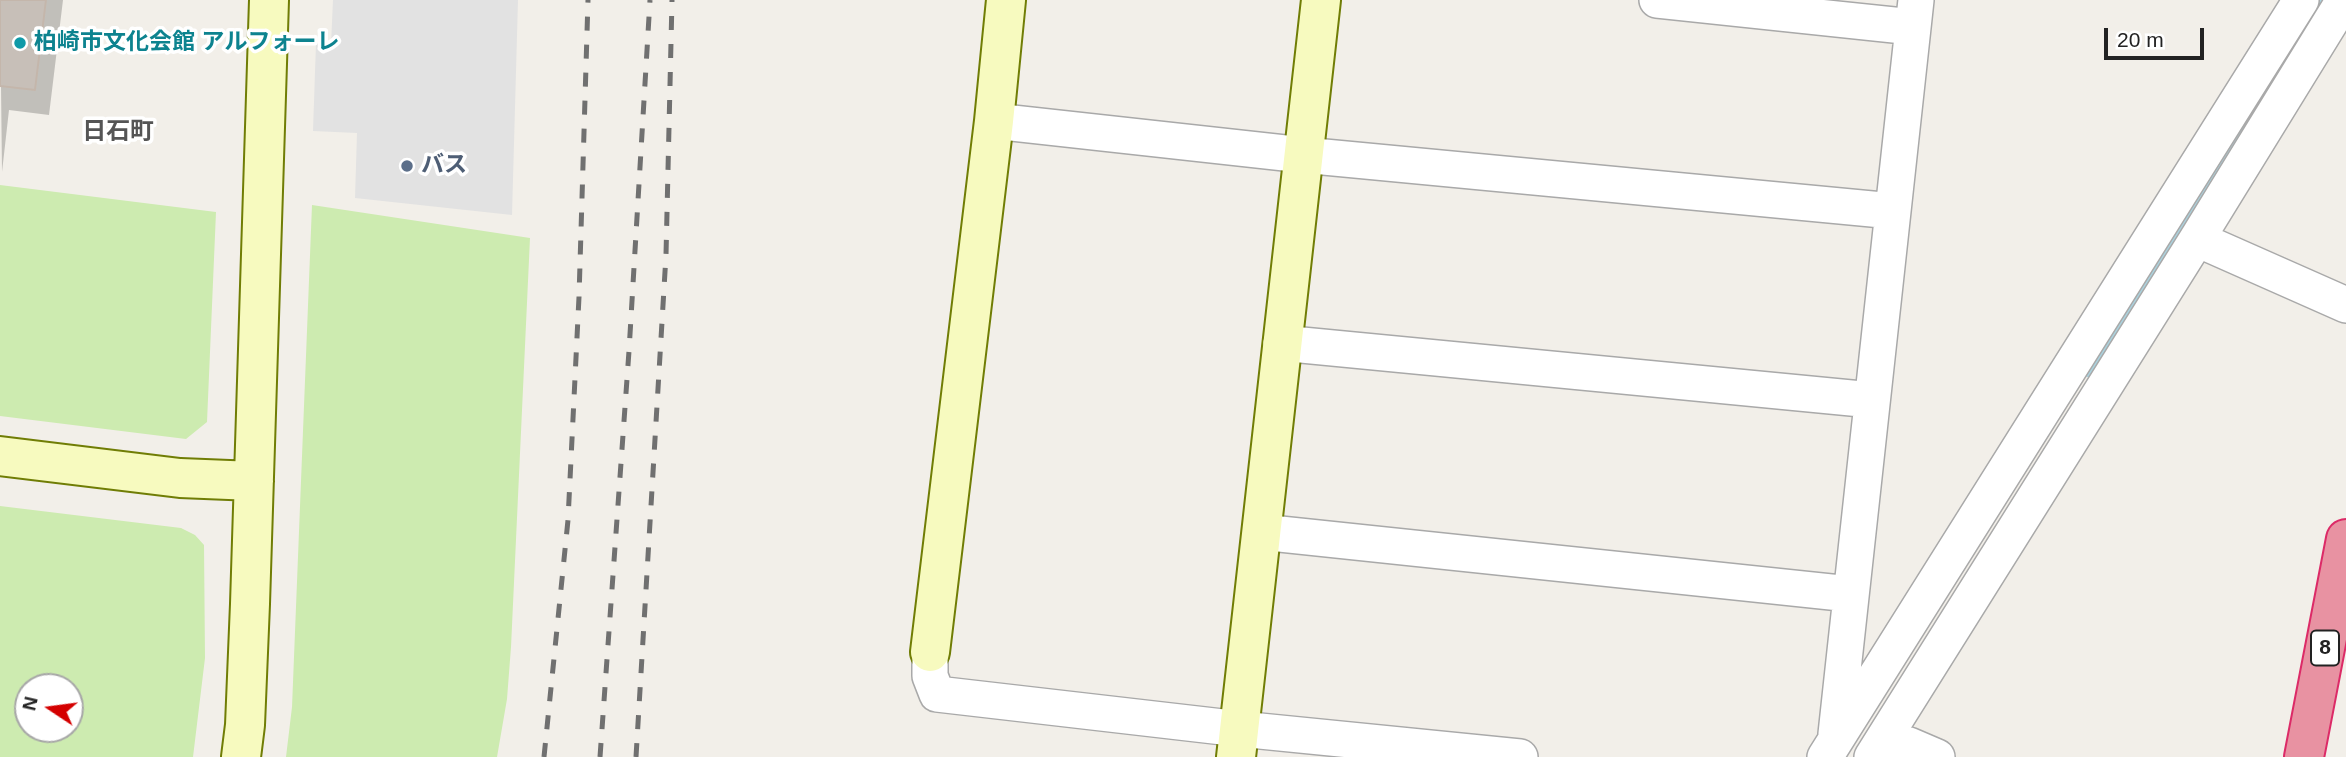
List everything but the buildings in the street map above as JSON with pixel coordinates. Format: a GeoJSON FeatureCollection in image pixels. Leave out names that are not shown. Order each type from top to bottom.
{"type":"FeatureCollection","features":[{"type":"Feature","properties":{"kind":"highway","name":"8"},"geometry":{"type":"LineString","coordinates":[[2304,757],[2346,539]]}},
{"type":"Feature","properties":{"kind":"street"},"geometry":{"type":"LineString","coordinates":[[242,757],[254,481],[269,0]]}},
{"type":"Feature","properties":{"kind":"street"},"geometry":{"type":"LineString","coordinates":[[1006,0],[930,652],[930,676],[936,694],[1238,743],[1520,757]]}},
{"type":"Feature","properties":{"kind":"street"},"geometry":{"type":"LineString","coordinates":[[1238,743],[1321,0]]}},
{"type":"Feature","properties":{"kind":"street"},"geometry":{"type":"LineString","coordinates":[[1657,0],[1915,14],[1850,594],[1830,748]]}},
{"type":"Feature","properties":{"kind":"street"},"geometry":{"type":"LineString","coordinates":[[1830,748],[2301,0]]}},
{"type":"Feature","properties":{"kind":"street"},"geometry":{"type":"LineString","coordinates":[[1872,757],[2344,0]]}},
{"type":"Feature","properties":{"kind":"street"},"geometry":{"type":"LineString","coordinates":[[994,121],[1303,155],[1893,211]]}},
{"type":"Feature","properties":{"kind":"street"},"geometry":{"type":"LineString","coordinates":[[2197,239],[2346,305]]}},
{"type":"Feature","properties":{"kind":"street"},"geometry":{"type":"LineString","coordinates":[[1281,343],[1872,400]]}},
{"type":"Feature","properties":{"kind":"street"},"geometry":{"type":"LineString","coordinates":[[0,456],[180,478],[254,481]]}},
{"type":"Feature","properties":{"kind":"street"},"geometry":{"type":"LineString","coordinates":[[1261,532],[1850,594]]}},
{"type":"Feature","properties":{"kind":"street"},"geometry":{"type":"LineString","coordinates":[[1880,757],[1909,746],[1937,757]]}},
{"type":"Feature","properties":{"kind":"green space"},"geometry":{"type":"Polygon","coordinates":[[[0,185],[216,212],[207,422],[186,439],[0,416],[0,185]]]}},
{"type":"Feature","properties":{"kind":"green space"},"geometry":{"type":"Polygon","coordinates":[[[312,205],[530,238],[511,647],[507,699],[497,757],[286,757],[292,707],[312,205]]]}},
{"type":"Feature","properties":{"kind":"green space"},"geometry":{"type":"Polygon","coordinates":[[[0,506],[181,528],[195,535],[204,545],[205,658],[193,757],[0,757],[0,506]]]}},
{"type":"Feature","properties":{"kind":"shaded area"},"geometry":{"type":"Polygon","coordinates":[[[333,0],[518,0],[512,215],[355,198],[357,133],[313,131],[316,43],[331,45],[333,0]]]}},
{"type":"Feature","properties":{"kind":"waterway"},"geometry":{"type":"LineString","coordinates":[[2088,372],[2324,0]]}},
{"type":"Feature","properties":{"kind":"railway"},"geometry":{"type":"LineString","coordinates":[[544,757],[568,520],[579,297],[588,0]]}},
{"type":"Feature","properties":{"kind":"railway"},"geometry":{"type":"LineString","coordinates":[[600,757],[629,351],[650,0]]}},
{"type":"Feature","properties":{"kind":"railway"},"geometry":{"type":"LineString","coordinates":[[636,757],[666,255],[672,0]]}},
{"type":"Feature","properties":{"kind":"place","name":"柏崎市文化会館 アルフォーレ"},"geometry":{"type":"Point","coordinates":[20,43]}},
{"type":"Feature","properties":{"kind":"place","name":"バス"},"geometry":{"type":"Point","coordinates":[407,166]}},
{"type":"Feature","properties":{"kind":"district","name":"日石町"},"geometry":{"type":"Point","coordinates":[118,132]}}]}
